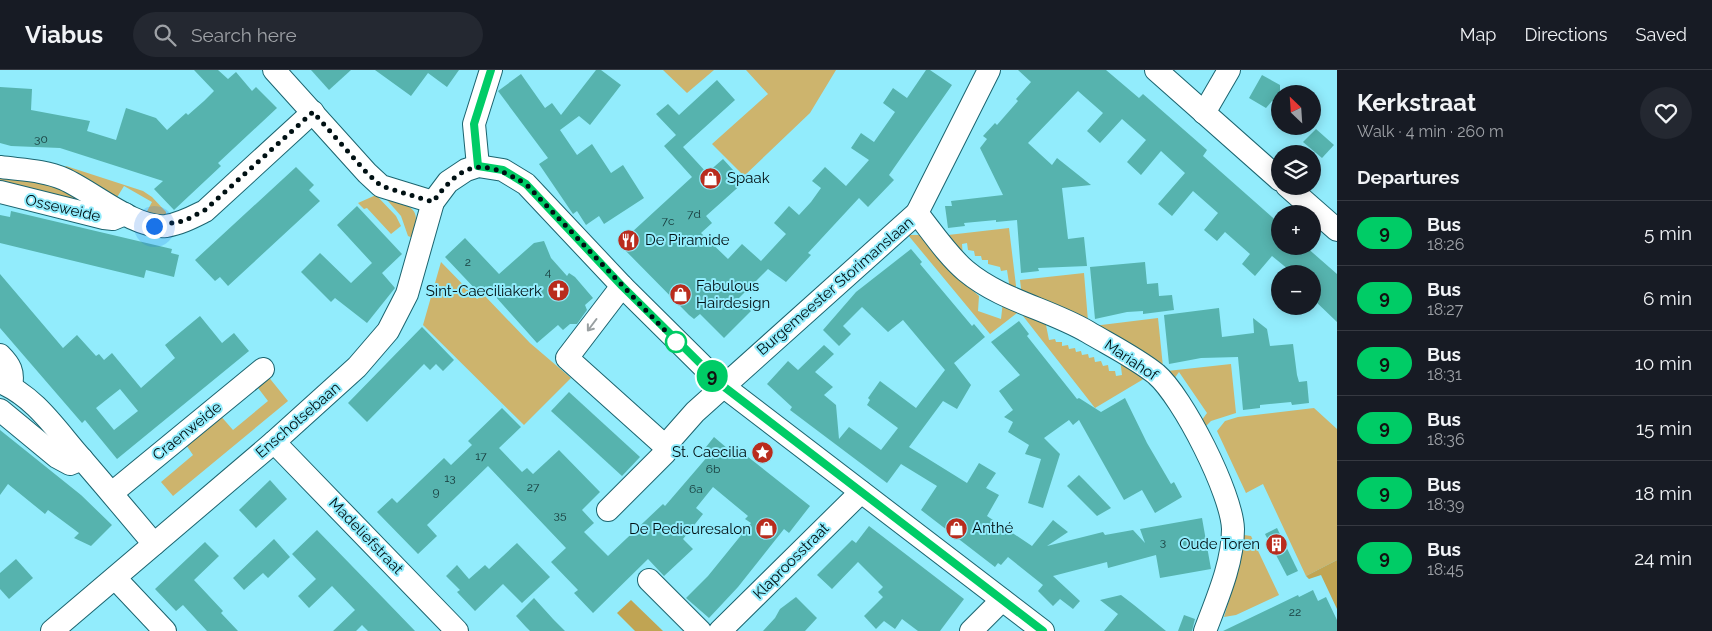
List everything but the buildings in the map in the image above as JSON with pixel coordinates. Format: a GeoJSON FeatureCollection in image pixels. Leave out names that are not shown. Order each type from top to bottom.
{"type":"FeatureCollection","features":[{"type":"Feature","properties":{"kind":"street"},"geometry":{"type":"LineString","coordinates":[[274,70],[381,186],[433,202]]}},
{"type":"Feature","properties":{"kind":"street"},"geometry":{"type":"LineString","coordinates":[[492,70],[474,124],[478,166],[503,170],[526,184],[622,286],[723,386],[1043,631]]}},
{"type":"Feature","properties":{"kind":"street","name":"Burgemeester Storimanslaan"},"geometry":{"type":"LineString","coordinates":[[608,510],[665,453],[665,446],[695,412],[917,213],[989,70]]}},
{"type":"Feature","properties":{"kind":"street"},"geometry":{"type":"LineString","coordinates":[[1156,70],[1271,172]]}},
{"type":"Feature","properties":{"kind":"street"},"geometry":{"type":"LineString","coordinates":[[1204,113],[1229,70]]}},
{"type":"Feature","properties":{"kind":"street","name":"Osseweide"},"geometry":{"type":"LineString","coordinates":[[0,167],[46,173],[63,178],[142,223],[161,226],[184,221],[205,210],[313,112]]}},
{"type":"Feature","properties":{"kind":"street","name":"Enschotsebaan"},"geometry":{"type":"LineString","coordinates":[[52,631],[332,392],[388,331],[407,294],[433,202],[448,182],[466,170],[478,166]]}},
{"type":"Feature","properties":{"kind":"street","name":"Osseweide"},"geometry":{"type":"LineString","coordinates":[[0,192],[104,218],[112,219],[125,214]]}},
{"type":"Feature","properties":{"kind":"street"},"geometry":{"type":"LineString","coordinates":[[1297,195],[1337,230]]}},
{"type":"Feature","properties":{"kind":"street","name":"Mariahof"},"geometry":{"type":"LineString","coordinates":[[917,213],[965,270],[990,288],[1087,331],[1156,375],[1167,387],[1198,436],[1230,511],[1233,529],[1230,552],[1208,624]]}},
{"type":"Feature","properties":{"kind":"street"},"geometry":{"type":"LineString","coordinates":[[622,286],[567,358],[665,446]]}},
{"type":"Feature","properties":{"kind":"street"},"geometry":{"type":"LineString","coordinates":[[0,355],[9,364],[14,375],[6,384],[28,399],[112,493],[154,544]]}},
{"type":"Feature","properties":{"kind":"street","name":"Craenweide"},"geometry":{"type":"LineString","coordinates":[[112,493],[263,369]]}},
{"type":"Feature","properties":{"kind":"street"},"geometry":{"type":"LineString","coordinates":[[0,410],[57,457],[70,464],[82,459]]}},
{"type":"Feature","properties":{"kind":"street","name":"Madeliefstraat"},"geometry":{"type":"LineString","coordinates":[[274,442],[457,631]]}},
{"type":"Feature","properties":{"kind":"street","name":"Klaproosstraat"},"geometry":{"type":"LineString","coordinates":[[720,631],[862,492]]}},
{"type":"Feature","properties":{"kind":"street"},"geometry":{"type":"LineString","coordinates":[[115,578],[165,631]]}},
{"type":"Feature","properties":{"kind":"street"},"geometry":{"type":"LineString","coordinates":[[649,580],[700,631]]}},
{"type":"Feature","properties":{"kind":"street"},"geometry":{"type":"LineString","coordinates":[[971,631],[1002,600]]}},
{"type":"Feature","properties":{"kind":"shaded area"},"geometry":{"type":"Polygon","coordinates":[[[663,70],[714,70],[687,93],[663,70]]]}},
{"type":"Feature","properties":{"kind":"shaded area"},"geometry":{"type":"Polygon","coordinates":[[[746,70],[836,70],[810,113],[744,176],[712,144],[768,94],[746,70]]]}},
{"type":"Feature","properties":{"kind":"shaded area"},"geometry":{"type":"Polygon","coordinates":[[[66,166],[143,191],[152,197],[166,212],[166,215],[145,215],[152,202],[124,186],[116,199],[64,168],[66,166]]]}},
{"type":"Feature","properties":{"kind":"shaded area"},"geometry":{"type":"Polygon","coordinates":[[[0,176],[41,180],[107,208],[0,188],[0,176]]]}},
{"type":"Feature","properties":{"kind":"shaded area"},"geometry":{"type":"Polygon","coordinates":[[[376,195],[396,216],[401,226],[391,234],[367,208],[364,209],[358,203],[376,195]]]}},
{"type":"Feature","properties":{"kind":"shaded area"},"geometry":{"type":"Polygon","coordinates":[[[390,198],[414,211],[416,221],[413,238],[408,236],[401,216],[387,200],[390,198]]]}},
{"type":"Feature","properties":{"kind":"shaded area"},"geometry":{"type":"Polygon","coordinates":[[[1009,228],[1017,294],[1010,290],[1007,270],[1001,271],[1000,267],[988,264],[988,260],[982,260],[981,256],[975,256],[974,251],[968,250],[967,243],[962,244],[963,258],[945,237],[948,235],[1009,228]]]}},
{"type":"Feature","properties":{"kind":"shaded area"},"geometry":{"type":"Polygon","coordinates":[[[908,235],[921,235],[952,273],[979,296],[978,311],[1001,319],[1003,301],[1022,309],[990,334],[908,235]]]}},
{"type":"Feature","properties":{"kind":"shaded area"},"geometry":{"type":"Polygon","coordinates":[[[441,262],[477,299],[484,295],[530,343],[571,378],[524,425],[423,325],[441,262]]]}},
{"type":"Feature","properties":{"kind":"shaded area"},"geometry":{"type":"Polygon","coordinates":[[[1084,273],[1088,321],[1022,296],[1020,280],[1084,273]]]}},
{"type":"Feature","properties":{"kind":"shaded area"},"geometry":{"type":"Polygon","coordinates":[[[1027,312],[1045,320],[1049,340],[1055,339],[1056,342],[1062,342],[1062,346],[1068,345],[1069,349],[1075,348],[1076,352],[1081,351],[1082,355],[1088,354],[1089,358],[1094,357],[1095,362],[1101,361],[1103,366],[1108,365],[1109,371],[1115,371],[1116,376],[1122,375],[1120,359],[1147,377],[1095,408],[1023,316],[1027,312]]]}},
{"type":"Feature","properties":{"kind":"shaded area"},"geometry":{"type":"Polygon","coordinates":[[[1158,318],[1163,367],[1093,326],[1158,318]]]}},
{"type":"Feature","properties":{"kind":"shaded area"},"geometry":{"type":"Polygon","coordinates":[[[1231,364],[1236,413],[1211,421],[1202,430],[1199,424],[1207,413],[1179,372],[1171,383],[1167,371],[1231,364]]]}},
{"type":"Feature","properties":{"kind":"shaded area"},"geometry":{"type":"Polygon","coordinates":[[[267,375],[288,401],[173,496],[161,482],[193,455],[184,442],[219,414],[233,430],[268,401],[255,384],[267,375]]]}},
{"type":"Feature","properties":{"kind":"shaded area"},"geometry":{"type":"Polygon","coordinates":[[[1314,408],[1337,429],[1337,560],[1306,576],[1263,484],[1246,493],[1217,431],[1225,421],[1238,417],[1314,408]]]}},
{"type":"Feature","properties":{"kind":"shaded area"},"geometry":{"type":"Polygon","coordinates":[[[1244,535],[1251,536],[1279,595],[1236,615],[1224,617],[1240,564],[1244,535]]]}},
{"type":"Feature","properties":{"kind":"shaded area"},"geometry":{"type":"Polygon","coordinates":[[[1337,560],[1337,609],[1321,575],[1309,579],[1306,576],[1337,560]]]}},
{"type":"Feature","properties":{"kind":"shaded area"},"geometry":{"type":"Polygon","coordinates":[[[631,600],[663,631],[635,631],[617,613],[631,600]]]}},
{"type":"Feature","properties":{"kind":"bus line","name":"9"},"geometry":{"type":"LineString","coordinates":[[491,70],[474,124],[478,166],[503,170],[526,184],[671,337],[723,386],[1043,631]]}},
{"type":"Feature","properties":{"kind":"place","name":"Spaak"},"geometry":{"type":"Point","coordinates":[711,178]}},
{"type":"Feature","properties":{"kind":"place","name":"De Piramide"},"geometry":{"type":"Point","coordinates":[629,240]}},
{"type":"Feature","properties":{"kind":"place","name":"Sint-Caeciliakerk"},"geometry":{"type":"Point","coordinates":[558,291]}},
{"type":"Feature","properties":{"kind":"place","name":"Fabulous Hairdesign"},"geometry":{"type":"Point","coordinates":[680,295]}},
{"type":"Feature","properties":{"kind":"place","name":"St. Caecilia"},"geometry":{"type":"Point","coordinates":[763,452]}},
{"type":"Feature","properties":{"kind":"place","name":"Anthé"},"geometry":{"type":"Point","coordinates":[956,528]}},
{"type":"Feature","properties":{"kind":"place","name":"De Pedicuresalon"},"geometry":{"type":"Point","coordinates":[767,529]}},
{"type":"Feature","properties":{"kind":"place","name":"Oude Toren"},"geometry":{"type":"Point","coordinates":[1276,544]}},
{"type":"Feature","properties":{"kind":"route"},"geometry":{"type":"LineString","coordinates":[[154,226],[167,226],[184,221],[205,210],[313,112],[348,153],[381,186],[433,202],[448,182],[466,170],[478,166],[503,170],[526,184],[676,342]]}}]}
